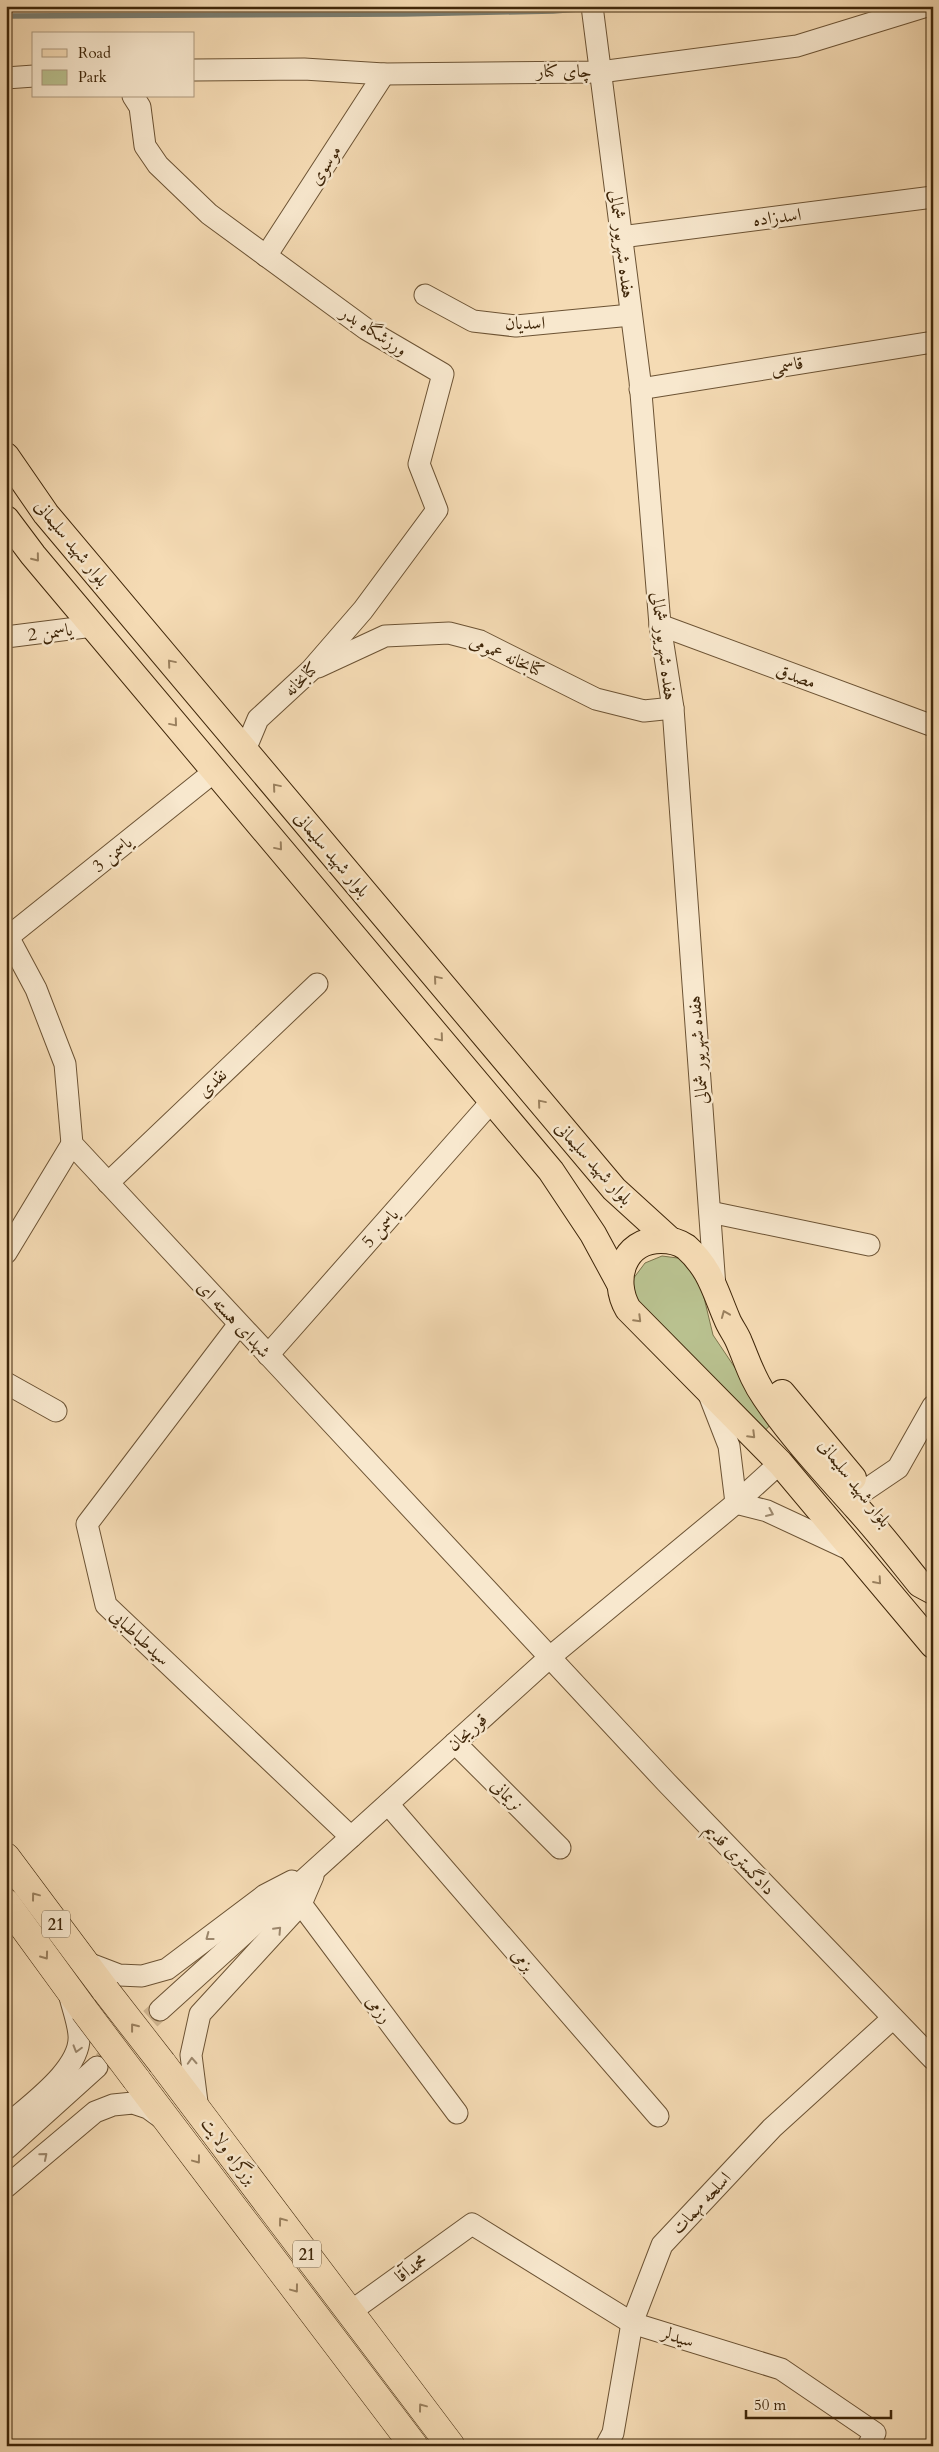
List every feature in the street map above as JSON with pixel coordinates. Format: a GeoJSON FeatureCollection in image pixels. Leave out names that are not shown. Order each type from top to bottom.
{"type":"FeatureCollection","features":[{"type":"Feature","properties":{"kind":"highway","name":"بزرگراه ولایت"},"geometry":{"type":"LineString","coordinates":[[6,1857],[451,2446]]}},
{"type":"Feature","properties":{"kind":"highway","name":"بزرگراه ولایت"},"geometry":{"type":"LineString","coordinates":[[6,1902],[84,2010],[414,2446]]}},
{"type":"Feature","properties":{"kind":"main road","name":"بلوار شهید سلیمانی"},"geometry":{"type":"LineString","coordinates":[[6,456],[46,514],[614,1189],[670,1240],[684,1246],[703,1263],[727,1320],[739,1340],[864,1491],[888,1525],[933,1579]]}},
{"type":"Feature","properties":{"kind":"main road","name":"بلوار شهید سلیمانی"},"geometry":{"type":"LineString","coordinates":[[6,519],[93,626],[552,1171],[593,1234],[619,1282],[621,1297],[628,1309],[780,1463]]}},
{"type":"Feature","properties":{"kind":"main road"},"geometry":{"type":"LineString","coordinates":[[619,1282],[622,1268],[629,1254],[641,1245],[655,1240],[670,1240]]}},
{"type":"Feature","properties":{"kind":"main road"},"geometry":{"type":"LineString","coordinates":[[739,1340],[750,1373],[802,1446],[858,1509],[920,1584],[933,1591]]}},
{"type":"Feature","properties":{"kind":"main road"},"geometry":{"type":"LineString","coordinates":[[802,1446],[780,1463],[933,1645]]}},
{"type":"Feature","properties":{"kind":"street","name":"هفده شهریور شمالی"},"geometry":{"type":"LineString","coordinates":[[592,6],[640,389],[660,625],[672,708],[715,1288]]}},
{"type":"Feature","properties":{"kind":"street","name":"چای کنار"},"geometry":{"type":"LineString","coordinates":[[195,70],[304,70],[384,74],[600,72],[797,46],[927,6]]}},
{"type":"Feature","properties":{"kind":"street","name":"موسوی"},"geometry":{"type":"LineString","coordinates":[[266,256],[384,74]]}},
{"type":"Feature","properties":{"kind":"street"},"geometry":{"type":"LineString","coordinates":[[6,78],[32,76]]}},
{"type":"Feature","properties":{"kind":"street","name":"ورزشگاه بدر"},"geometry":{"type":"LineString","coordinates":[[134,98],[140,107],[145,146],[158,165],[209,214],[366,328],[443,374],[419,464],[436,510],[363,610]]}},
{"type":"Feature","properties":{"kind":"street","name":"اسدزاده"},"geometry":{"type":"LineString","coordinates":[[621,237],[933,197]]}},
{"type":"Feature","properties":{"kind":"street","name":"اسدیان"},"geometry":{"type":"LineString","coordinates":[[425,295],[473,321],[516,326],[631,315]]}},
{"type":"Feature","properties":{"kind":"street","name":"قاسمی"},"geometry":{"type":"LineString","coordinates":[[640,389],[933,342]]}},
{"type":"Feature","properties":{"kind":"street","name":"کتابخانه"},"geometry":{"type":"LineString","coordinates":[[245,750],[258,719],[311,670],[363,610]]}},
{"type":"Feature","properties":{"kind":"street","name":"مصدق"},"geometry":{"type":"LineString","coordinates":[[660,625],[933,726]]}},
{"type":"Feature","properties":{"kind":"street","name":"یاسمن 2"},"geometry":{"type":"LineString","coordinates":[[6,637],[93,626]]}},
{"type":"Feature","properties":{"kind":"street","name":"کتابخانه عمومی"},"geometry":{"type":"LineString","coordinates":[[311,670],[385,636],[449,633],[480,641],[596,699],[644,711],[672,708]]}},
{"type":"Feature","properties":{"kind":"street","name":"یاسمن 3"},"geometry":{"type":"LineString","coordinates":[[7,935],[215,771]]}},
{"type":"Feature","properties":{"kind":"street"},"geometry":{"type":"LineString","coordinates":[[6,1254],[72,1144],[65,1064],[36,989],[7,935]]}},
{"type":"Feature","properties":{"kind":"street","name":"نقدی"},"geometry":{"type":"LineString","coordinates":[[108,1183],[317,984]]}},
{"type":"Feature","properties":{"kind":"street","name":"یاسمن 5"},"geometry":{"type":"LineString","coordinates":[[268,1355],[492,1101]]}},
{"type":"Feature","properties":{"kind":"street","name":"شهدای هسته ای"},"geometry":{"type":"LineString","coordinates":[[72,1144],[550,1657]]}},
{"type":"Feature","properties":{"kind":"street"},"geometry":{"type":"LineString","coordinates":[[710,1212],[869,1245]]}},
{"type":"Feature","properties":{"kind":"street","name":"سیدطباطبایی"},"geometry":{"type":"LineString","coordinates":[[239,1324],[87,1524],[106,1605],[351,1837]]}},
{"type":"Feature","properties":{"kind":"street"},"geometry":{"type":"LineString","coordinates":[[6,1383],[56,1411]]}},
{"type":"Feature","properties":{"kind":"street"},"geometry":{"type":"LineString","coordinates":[[707,1389],[729,1446],[736,1503],[767,1511],[853,1551]]}},
{"type":"Feature","properties":{"kind":"street"},"geometry":{"type":"LineString","coordinates":[[864,1491],[898,1468],[933,1406]]}},
{"type":"Feature","properties":{"kind":"street","name":"قوریجان"},"geometry":{"type":"LineString","coordinates":[[160,2010],[550,1657],[736,1503],[780,1463]]}},
{"type":"Feature","properties":{"kind":"street","name":"دادگستری قدیم"},"geometry":{"type":"LineString","coordinates":[[550,1657],[672,1789],[933,2059]]}},
{"type":"Feature","properties":{"kind":"street","name":"نریمانی"},"geometry":{"type":"LineString","coordinates":[[455,1743],[560,1848]]}},
{"type":"Feature","properties":{"kind":"street","name":"بزمی"},"geometry":{"type":"LineString","coordinates":[[388,1804],[658,2116]]}},
{"type":"Feature","properties":{"kind":"street"},"geometry":{"type":"LineString","coordinates":[[198,2110],[191,2055],[200,2014],[302,1904],[315,1870]]}},
{"type":"Feature","properties":{"kind":"street"},"geometry":{"type":"LineString","coordinates":[[85,1962],[126,1975],[142,1976],[168,1969],[265,1895],[315,1870]]}},
{"type":"Feature","properties":{"kind":"street","name":"رزمی"},"geometry":{"type":"LineString","coordinates":[[302,1904],[457,2113]]}},
{"type":"Feature","properties":{"kind":"street"},"geometry":{"type":"LineString","coordinates":[[6,2126],[61,2076],[77,2052],[80,2037],[66,1985]]}},
{"type":"Feature","properties":{"kind":"street","name":"اسلحه مهمات"},"geometry":{"type":"LineString","coordinates":[[607,2446],[613,2433],[632,2323],[662,2245],[772,2128],[894,2018]]}},
{"type":"Feature","properties":{"kind":"street"},"geometry":{"type":"LineString","coordinates":[[6,2149],[97,2068]]}},
{"type":"Feature","properties":{"kind":"street"},"geometry":{"type":"LineString","coordinates":[[6,2187],[95,2112],[113,2105],[133,2103],[148,2108],[172,2126]]}},
{"type":"Feature","properties":{"kind":"street","name":"سیدلر"},"geometry":{"type":"LineString","coordinates":[[472,2224],[632,2323],[781,2369],[875,2432],[868,2446]]}},
{"type":"Feature","properties":{"kind":"street","name":"محمدآقا"},"geometry":{"type":"LineString","coordinates":[[350,2312],[472,2224]]}},
{"type":"Feature","properties":{"kind":"green space"},"geometry":{"type":"Polygon","coordinates":[[[662,1256],[685,1259],[700,1281],[713,1335],[772,1423],[761,1435],[635,1306],[633,1279],[645,1263],[662,1256]]]}},
{"type":"Feature","properties":{"kind":"waterway"},"geometry":{"type":"LineString","coordinates":[[6,16],[404,14],[553,11],[617,6]]}},
{"type":"Feature","properties":{"kind":"tunnel"},"geometry":{"type":"LineString","coordinates":[[103,2062],[160,2010]]}}]}
